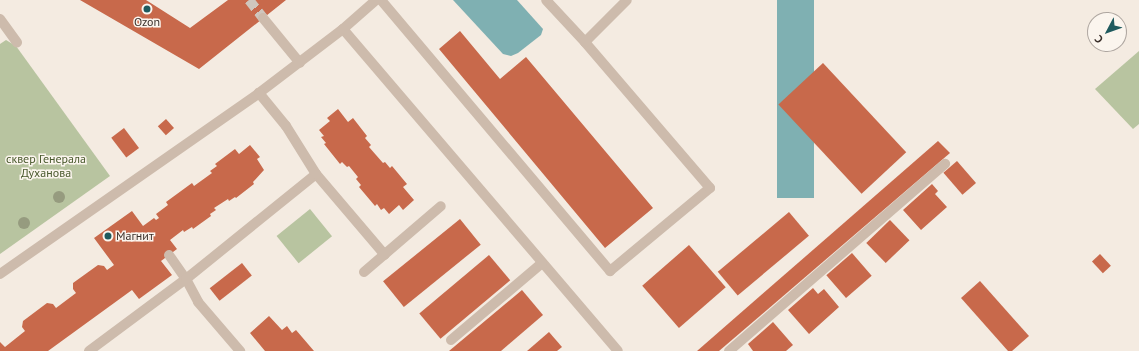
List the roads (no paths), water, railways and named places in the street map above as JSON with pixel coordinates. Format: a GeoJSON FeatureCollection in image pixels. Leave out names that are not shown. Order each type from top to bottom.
{"type":"FeatureCollection","features":[{"type":"Feature","properties":{"kind":"street"},"geometry":{"type":"LineString","coordinates":[[0,274],[259,93],[343,29],[376,0]]}},
{"type":"Feature","properties":{"kind":"street"},"geometry":{"type":"LineString","coordinates":[[381,0],[610,271],[710,188],[585,42],[546,0]]}},
{"type":"Feature","properties":{"kind":"street"},"geometry":{"type":"LineString","coordinates":[[585,42],[627,0]]}},
{"type":"Feature","properties":{"kind":"street"},"geometry":{"type":"LineString","coordinates":[[263,18],[300,63]]}},
{"type":"Feature","properties":{"kind":"street"},"geometry":{"type":"LineString","coordinates":[[0,19],[17,42]]}},
{"type":"Feature","properties":{"kind":"street"},"geometry":{"type":"LineString","coordinates":[[343,29],[618,351]]}},
{"type":"Feature","properties":{"kind":"street"},"geometry":{"type":"LineString","coordinates":[[259,93],[286,126],[316,174],[385,255]]}},
{"type":"Feature","properties":{"kind":"street"},"geometry":{"type":"LineString","coordinates":[[729,351],[945,164]]}},
{"type":"Feature","properties":{"kind":"street"},"geometry":{"type":"LineString","coordinates":[[89,351],[186,279],[316,174]]}},
{"type":"Feature","properties":{"kind":"street"},"geometry":{"type":"LineString","coordinates":[[364,272],[441,206]]}},
{"type":"Feature","properties":{"kind":"street"},"geometry":{"type":"LineString","coordinates":[[169,255],[186,279],[198,302],[240,351]]}},
{"type":"Feature","properties":{"kind":"street"},"geometry":{"type":"LineString","coordinates":[[451,340],[542,263]]}},
{"type":"Feature","properties":{"kind":"water"},"geometry":{"type":"Polygon","coordinates":[[[453,0],[517,0],[543,29],[541,35],[518,53],[511,56],[503,54],[453,0]]]}},
{"type":"Feature","properties":{"kind":"water"},"geometry":{"type":"Polygon","coordinates":[[[777,0],[814,0],[814,198],[777,198],[777,0]]]}},
{"type":"Feature","properties":{"kind":"tunnel"},"geometry":{"type":"LineString","coordinates":[[249,0],[263,18]]}},
{"type":"Feature","properties":{"kind":"place","name":"Ozon"},"geometry":{"type":"Point","coordinates":[147,9]}},
{"type":"Feature","properties":{"kind":"place","name":"Магнит"},"geometry":{"type":"Point","coordinates":[108,236]}},
{"type":"Feature","properties":{"kind":"park label","name":"сквер Генерала Духанова"},"geometry":{"type":"Point","coordinates":[46,166]}}]}
